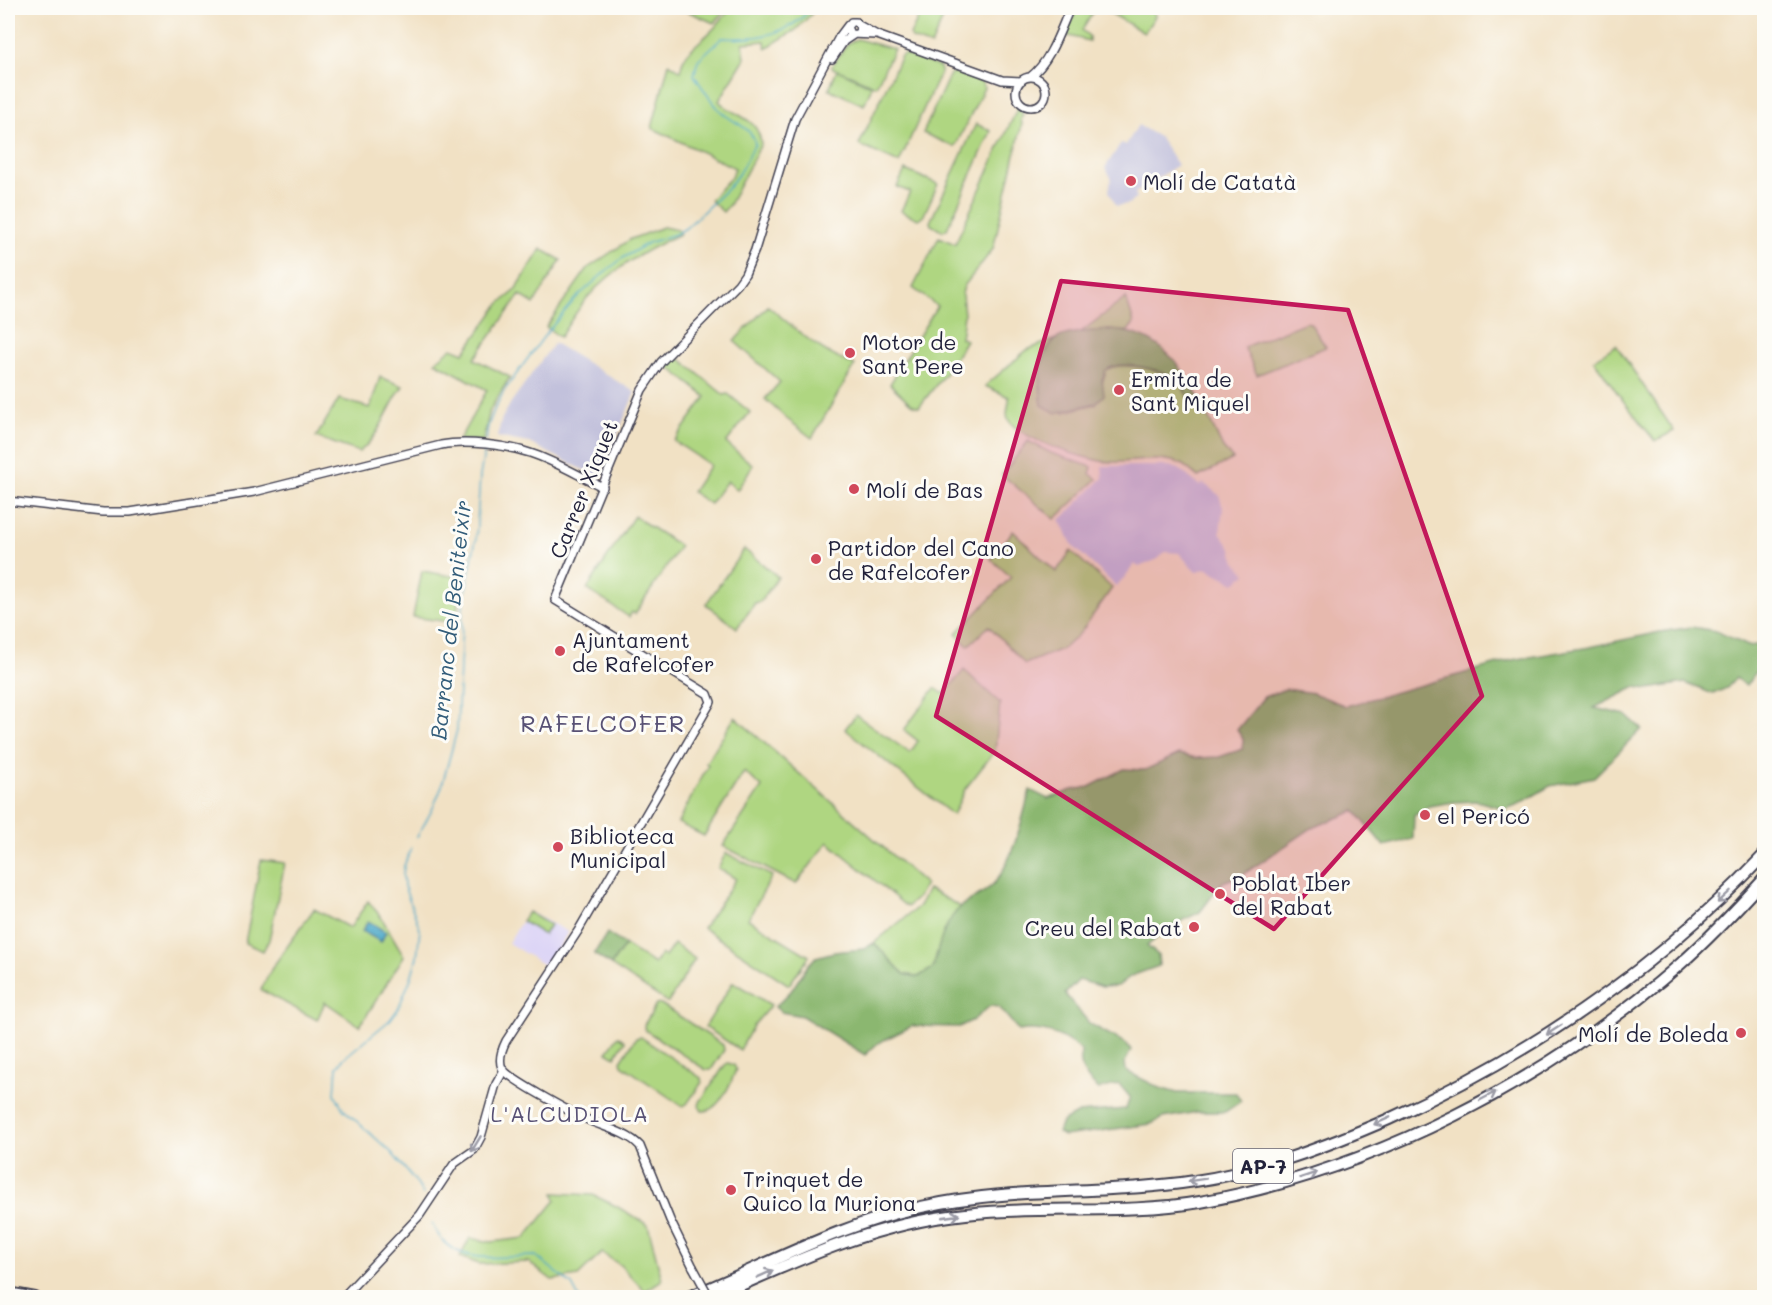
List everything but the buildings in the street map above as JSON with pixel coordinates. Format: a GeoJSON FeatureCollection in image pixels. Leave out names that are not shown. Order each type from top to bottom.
{"type":"FeatureCollection","features":[{"type":"Feature","properties":{"kind":"highway","name":"AP-7"},"geometry":{"type":"LineString","coordinates":[[686,1298],[830,1234],[921,1207],[1005,1194],[1149,1187],[1196,1181],[1255,1169],[1352,1135],[1432,1099],[1534,1043],[1564,1023],[1671,944],[1726,895],[1764,855]]}},
{"type":"Feature","properties":{"kind":"highway","name":"AP-7"},"geometry":{"type":"LineString","coordinates":[[711,1298],[847,1240],[916,1221],[999,1211],[1100,1210],[1198,1202],[1269,1187],[1359,1158],[1448,1118],[1520,1079],[1564,1051],[1619,1013],[1678,965],[1707,939],[1764,879]]}},
{"type":"Feature","properties":{"kind":"highway"},"geometry":{"type":"LineString","coordinates":[[8,1293],[35,1298]]}},
{"type":"Feature","properties":{"kind":"street"},"geometry":{"type":"LineString","coordinates":[[822,70],[839,37],[852,22],[877,35],[1002,80],[1021,81],[1038,70],[1049,53],[1070,8]]}},
{"type":"Feature","properties":{"kind":"street"},"geometry":{"type":"LineString","coordinates":[[848,25],[848,31],[855,34],[877,35]]}},
{"type":"Feature","properties":{"kind":"street"},"geometry":{"type":"LineString","coordinates":[[822,70],[844,41],[860,30],[859,25]]}},
{"type":"Feature","properties":{"kind":"street"},"geometry":{"type":"LineString","coordinates":[[1002,80],[1017,92],[1023,104],[1039,105],[1046,92],[1041,81],[1049,53]]}},
{"type":"Feature","properties":{"kind":"street","name":"Carrer Xiquet"},"geometry":{"type":"LineString","coordinates":[[504,1070],[500,1059],[504,1044],[578,931],[711,700],[708,694],[555,600],[642,390],[660,362],[745,274],[755,250],[795,120],[822,70]]}},
{"type":"Feature","properties":{"kind":"street"},"geometry":{"type":"LineString","coordinates":[[1030,77],[1041,81]]}},
{"type":"Feature","properties":{"kind":"street"},"geometry":{"type":"LineString","coordinates":[[1017,92],[1021,81]]}},
{"type":"Feature","properties":{"kind":"street"},"geometry":{"type":"LineString","coordinates":[[8,501],[103,512],[130,512],[254,492],[447,444],[479,444],[531,453],[603,487]]}},
{"type":"Feature","properties":{"kind":"street"},"geometry":{"type":"LineString","coordinates":[[342,1298],[426,1208],[454,1164],[473,1151],[478,1143],[496,1084],[504,1070],[520,1083],[583,1118],[631,1138],[640,1146],[670,1220],[711,1298]]}},
{"type":"Feature","properties":{"kind":"highlighted area"},"geometry":{"type":"Polygon","coordinates":[[[1061,281],[1348,310],[1482,696],[1274,929],[936,716],[1061,281]]]}},
{"type":"Feature","properties":{"kind":"shaded area"},"geometry":{"type":"Polygon","coordinates":[[[1138,125],[1159,137],[1178,165],[1135,193],[1137,198],[1128,204],[1116,206],[1109,191],[1111,177],[1105,168],[1121,143],[1126,145],[1138,125]]]}},
{"type":"Feature","properties":{"kind":"shaded area"},"geometry":{"type":"Polygon","coordinates":[[[554,343],[635,392],[601,474],[596,476],[529,443],[497,437],[502,418],[512,401],[554,343]]]}},
{"type":"Feature","properties":{"kind":"shaded area"},"geometry":{"type":"Polygon","coordinates":[[[1102,466],[1169,466],[1179,469],[1200,486],[1203,483],[1206,485],[1219,495],[1223,508],[1220,532],[1232,550],[1236,562],[1246,574],[1235,583],[1206,568],[1196,572],[1179,553],[1165,552],[1158,559],[1139,567],[1134,564],[1116,586],[1073,546],[1060,520],[1103,478],[1102,466]]]}},
{"type":"Feature","properties":{"kind":"shaded area"},"geometry":{"type":"Polygon","coordinates":[[[528,911],[568,932],[547,967],[508,943],[528,911]]]}},
{"type":"Feature","properties":{"kind":"green space"},"geometry":{"type":"Polygon","coordinates":[[[680,8],[728,8],[714,23],[680,8]]]}},
{"type":"Feature","properties":{"kind":"green space"},"geometry":{"type":"Polygon","coordinates":[[[732,8],[778,8],[786,11],[793,8],[817,8],[796,30],[766,48],[765,41],[743,43],[745,58],[719,101],[751,122],[756,128],[761,144],[729,205],[723,212],[710,200],[731,177],[735,168],[652,128],[669,63],[681,71],[684,58],[732,8]]]}},
{"type":"Feature","properties":{"kind":"green space"},"geometry":{"type":"Polygon","coordinates":[[[923,8],[946,12],[931,46],[912,39],[910,35],[923,8]]]}},
{"type":"Feature","properties":{"kind":"green space"},"geometry":{"type":"Polygon","coordinates":[[[1078,8],[1096,8],[1082,30],[1089,36],[1089,41],[1065,35],[1078,8]]]}},
{"type":"Feature","properties":{"kind":"green space"},"geometry":{"type":"Polygon","coordinates":[[[1102,8],[1146,8],[1156,15],[1144,33],[1102,8]]]}},
{"type":"Feature","properties":{"kind":"green space"},"geometry":{"type":"Polygon","coordinates":[[[857,39],[894,49],[876,86],[838,70],[872,86],[864,105],[829,89],[837,70],[831,67],[848,43],[857,39]]]}},
{"type":"Feature","properties":{"kind":"green space"},"geometry":{"type":"Polygon","coordinates":[[[904,54],[940,67],[941,71],[899,163],[859,145],[901,56],[904,54]]]}},
{"type":"Feature","properties":{"kind":"green space"},"geometry":{"type":"Polygon","coordinates":[[[954,72],[982,82],[984,88],[955,147],[923,133],[950,74],[954,72]]]}},
{"type":"Feature","properties":{"kind":"green space"},"geometry":{"type":"Polygon","coordinates":[[[1018,107],[1023,115],[1022,124],[993,249],[964,286],[962,294],[964,315],[961,338],[966,340],[947,371],[919,407],[911,404],[890,384],[937,306],[913,288],[939,237],[955,244],[1018,107]]]}},
{"type":"Feature","properties":{"kind":"green space"},"geometry":{"type":"Polygon","coordinates":[[[976,124],[991,131],[947,229],[943,231],[931,225],[930,222],[976,124]]]}},
{"type":"Feature","properties":{"kind":"green space"},"geometry":{"type":"Polygon","coordinates":[[[905,170],[938,184],[923,217],[918,219],[901,211],[910,192],[897,187],[905,170]]]}},
{"type":"Feature","properties":{"kind":"green space"},"geometry":{"type":"Polygon","coordinates":[[[663,227],[678,230],[680,234],[642,254],[607,278],[587,298],[560,337],[546,327],[588,268],[631,239],[663,227]]]}},
{"type":"Feature","properties":{"kind":"green space"},"geometry":{"type":"Polygon","coordinates":[[[541,249],[561,260],[534,304],[520,295],[474,359],[510,377],[490,410],[483,441],[459,440],[487,390],[435,362],[452,348],[464,353],[499,304],[515,291],[541,249]]]}},
{"type":"Feature","properties":{"kind":"green space"},"geometry":{"type":"Polygon","coordinates":[[[1126,298],[1134,323],[1128,331],[1078,334],[1126,298]]]}},
{"type":"Feature","properties":{"kind":"green space"},"geometry":{"type":"Polygon","coordinates":[[[768,306],[831,355],[855,365],[812,438],[765,399],[780,382],[734,341],[768,306]]]}},
{"type":"Feature","properties":{"kind":"green space"},"geometry":{"type":"Polygon","coordinates":[[[1306,322],[1310,323],[1326,347],[1257,375],[1244,347],[1306,322]]]}},
{"type":"Feature","properties":{"kind":"green space"},"geometry":{"type":"Polygon","coordinates":[[[1110,330],[1140,336],[1164,350],[1183,372],[1199,398],[1190,402],[1178,381],[1163,373],[1143,367],[1122,366],[1106,370],[1102,380],[1104,395],[1096,403],[1056,413],[1042,405],[1041,368],[1051,344],[1058,338],[1069,334],[1110,330]]]}},
{"type":"Feature","properties":{"kind":"green space"},"geometry":{"type":"Polygon","coordinates":[[[1058,338],[1046,351],[1040,385],[1042,405],[1064,412],[1096,404],[1106,370],[1113,367],[1132,366],[1153,370],[1178,381],[1190,401],[1199,398],[1223,448],[1233,459],[1198,477],[1179,463],[1171,461],[1099,461],[1070,453],[1025,434],[1008,419],[1009,397],[985,386],[1027,350],[1058,338]]]}},
{"type":"Feature","properties":{"kind":"green space"},"geometry":{"type":"Polygon","coordinates":[[[1616,345],[1674,431],[1655,441],[1594,360],[1616,345]]]}},
{"type":"Feature","properties":{"kind":"green space"},"geometry":{"type":"Polygon","coordinates":[[[673,353],[724,395],[728,394],[750,412],[726,443],[753,465],[737,490],[727,481],[710,504],[692,492],[710,465],[674,441],[706,397],[665,364],[673,353]]]}},
{"type":"Feature","properties":{"kind":"green space"},"geometry":{"type":"Polygon","coordinates":[[[380,377],[403,386],[367,445],[359,452],[316,437],[339,399],[370,408],[380,377]]]}},
{"type":"Feature","properties":{"kind":"green space"},"geometry":{"type":"Polygon","coordinates":[[[1028,441],[1051,453],[1092,467],[1090,474],[1097,479],[1055,519],[1002,475],[1028,441]]]}},
{"type":"Feature","properties":{"kind":"green space"},"geometry":{"type":"Polygon","coordinates":[[[634,516],[680,546],[635,614],[632,612],[629,617],[587,589],[634,516]]]}},
{"type":"Feature","properties":{"kind":"green space"},"geometry":{"type":"Polygon","coordinates":[[[1013,531],[1056,572],[1071,551],[1112,588],[1081,632],[1064,648],[1025,664],[989,626],[968,646],[956,634],[1011,577],[991,559],[1013,531]]]}},
{"type":"Feature","properties":{"kind":"green space"},"geometry":{"type":"Polygon","coordinates":[[[744,549],[778,577],[737,628],[706,604],[744,549]]]}},
{"type":"Feature","properties":{"kind":"green space"},"geometry":{"type":"Polygon","coordinates":[[[422,571],[464,578],[458,602],[457,623],[413,617],[422,571]]]}},
{"type":"Feature","properties":{"kind":"green space"},"geometry":{"type":"Polygon","coordinates":[[[1692,627],[1716,631],[1748,646],[1764,644],[1764,664],[1746,686],[1736,678],[1727,688],[1713,694],[1685,683],[1648,689],[1636,687],[1594,708],[1626,715],[1642,729],[1594,777],[1550,786],[1506,809],[1477,801],[1429,806],[1414,816],[1413,839],[1384,846],[1355,811],[1312,828],[1242,875],[1223,882],[1200,912],[1172,926],[1147,946],[1158,955],[1159,966],[1131,976],[1118,986],[1102,987],[1079,980],[1065,994],[1090,1024],[1127,1044],[1131,1050],[1125,1062],[1126,1071],[1160,1088],[1177,1093],[1236,1093],[1241,1101],[1225,1112],[1198,1112],[1163,1118],[1151,1124],[1064,1136],[1058,1133],[1062,1122],[1078,1113],[1126,1109],[1130,1097],[1119,1084],[1099,1089],[1094,1085],[1086,1077],[1082,1068],[1081,1050],[1074,1045],[1052,1033],[1036,1030],[1019,1031],[999,1007],[990,1006],[973,1020],[959,1027],[912,1026],[878,1043],[865,1055],[802,1016],[781,1012],[775,1007],[791,991],[816,957],[834,952],[864,949],[874,943],[904,974],[918,977],[933,968],[940,943],[951,918],[962,906],[996,881],[1008,861],[1030,790],[1048,799],[1072,790],[1089,787],[1124,769],[1145,770],[1179,754],[1197,758],[1219,757],[1243,749],[1243,739],[1237,730],[1264,697],[1286,689],[1313,693],[1346,706],[1512,660],[1692,627]]]}},
{"type":"Feature","properties":{"kind":"green space"},"geometry":{"type":"Polygon","coordinates":[[[964,670],[1000,703],[995,751],[965,789],[953,815],[845,729],[856,715],[910,753],[918,741],[904,730],[935,688],[944,694],[964,670]]]}},
{"type":"Feature","properties":{"kind":"green space"},"geometry":{"type":"Polygon","coordinates":[[[735,717],[925,884],[918,897],[907,907],[828,842],[796,884],[723,846],[762,787],[744,772],[704,836],[678,823],[708,765],[706,763],[735,717]]]}},
{"type":"Feature","properties":{"kind":"green space"},"geometry":{"type":"Polygon","coordinates":[[[726,853],[772,876],[748,919],[809,956],[789,985],[703,928],[736,879],[718,868],[726,853]]]}},
{"type":"Feature","properties":{"kind":"green space"},"geometry":{"type":"Polygon","coordinates":[[[261,860],[285,863],[269,940],[263,951],[245,943],[261,860]]]}},
{"type":"Feature","properties":{"kind":"green space"},"geometry":{"type":"Polygon","coordinates":[[[928,889],[961,907],[945,930],[934,968],[918,977],[904,974],[874,943],[919,906],[928,889]]]}},
{"type":"Feature","properties":{"kind":"green space"},"geometry":{"type":"Polygon","coordinates":[[[368,901],[381,917],[404,956],[360,1026],[325,1002],[317,1020],[261,990],[272,968],[314,909],[350,928],[368,901]]]}},
{"type":"Feature","properties":{"kind":"green space"},"geometry":{"type":"Polygon","coordinates":[[[528,912],[550,925],[544,935],[522,921],[528,912]]]}},
{"type":"Feature","properties":{"kind":"green space"},"geometry":{"type":"Polygon","coordinates":[[[607,933],[625,945],[611,965],[594,954],[607,933]]]}},
{"type":"Feature","properties":{"kind":"green space"},"geometry":{"type":"Polygon","coordinates":[[[674,944],[695,959],[668,1003],[611,965],[625,945],[654,964],[661,954],[665,957],[674,944]]]}},
{"type":"Feature","properties":{"kind":"green space"},"geometry":{"type":"Polygon","coordinates":[[[733,982],[771,1005],[753,1026],[740,1050],[705,1027],[733,982]]]}},
{"type":"Feature","properties":{"kind":"green space"},"geometry":{"type":"Polygon","coordinates":[[[661,1004],[723,1045],[724,1050],[711,1070],[706,1070],[645,1030],[644,1025],[656,1005],[661,1004]]]}},
{"type":"Feature","properties":{"kind":"green space"},"geometry":{"type":"Polygon","coordinates":[[[618,1036],[625,1041],[615,1057],[607,1052],[618,1036]]]}},
{"type":"Feature","properties":{"kind":"green space"},"geometry":{"type":"Polygon","coordinates":[[[641,1037],[701,1078],[702,1082],[687,1104],[682,1106],[622,1065],[621,1061],[636,1038],[641,1037]]]}},
{"type":"Feature","properties":{"kind":"green space"},"geometry":{"type":"Polygon","coordinates":[[[728,1063],[734,1065],[736,1069],[728,1089],[714,1107],[702,1111],[699,1106],[700,1102],[728,1063]]]}},
{"type":"Feature","properties":{"kind":"green space"},"geometry":{"type":"Polygon","coordinates":[[[554,1193],[593,1195],[648,1225],[662,1280],[645,1291],[620,1265],[602,1253],[578,1276],[552,1280],[528,1262],[479,1264],[460,1257],[470,1238],[491,1242],[525,1238],[556,1200],[554,1193]]]}},
{"type":"Feature","properties":{"kind":"water"},"geometry":{"type":"Polygon","coordinates":[[[368,921],[386,932],[381,942],[362,931],[368,921]]]}},
{"type":"Feature","properties":{"kind":"waterway","name":"Barranc del Beniteixir"},"geometry":{"type":"LineString","coordinates":[[486,441],[488,426],[504,391],[575,299],[623,258],[648,243],[676,234],[686,228],[729,187],[739,173],[755,144],[754,138],[720,110],[708,96],[694,75],[698,60],[722,38],[747,38],[771,34],[793,24],[811,8]]}},
{"type":"Feature","properties":{"kind":"waterway","name":"Barranc del Beniteixir"},"geometry":{"type":"LineString","coordinates":[[417,837],[441,789],[457,730],[463,603],[476,539],[480,476],[485,446]]}},
{"type":"Feature","properties":{"kind":"waterway","name":"Barranc del Beniteixir"},"geometry":{"type":"LineString","coordinates":[[411,848],[404,866],[404,886],[420,929],[417,957],[411,978],[398,1009],[390,1020],[344,1058],[337,1067],[335,1094],[343,1109],[391,1152],[423,1194]]}},
{"type":"Feature","properties":{"kind":"waterway","name":"Barranc del Beniteixir"},"geometry":{"type":"LineString","coordinates":[[432,1224],[442,1240],[451,1248],[462,1253],[499,1258],[536,1256],[572,1285],[579,1298]]}},
{"type":"Feature","properties":{"kind":"place","name":"Molí de Catatà"},"geometry":{"type":"Point","coordinates":[1131,181]}},
{"type":"Feature","properties":{"kind":"place","name":"Motor de Sant Pere"},"geometry":{"type":"Point","coordinates":[850,353]}},
{"type":"Feature","properties":{"kind":"place","name":"Ermita de Sant Miquel"},"geometry":{"type":"Point","coordinates":[1119,390]}},
{"type":"Feature","properties":{"kind":"place","name":"Molí de Bas"},"geometry":{"type":"Point","coordinates":[854,489]}},
{"type":"Feature","properties":{"kind":"place","name":"Partidor del Cano de Rafelcofer"},"geometry":{"type":"Point","coordinates":[816,559]}},
{"type":"Feature","properties":{"kind":"place","name":"Ajuntament de Rafelcofer"},"geometry":{"type":"Point","coordinates":[560,651]}},
{"type":"Feature","properties":{"kind":"place","name":"el Pericó"},"geometry":{"type":"Point","coordinates":[1425,815]}},
{"type":"Feature","properties":{"kind":"place","name":"Biblioteca Municipal"},"geometry":{"type":"Point","coordinates":[558,847]}},
{"type":"Feature","properties":{"kind":"place","name":"Poblat Iber del Rabat"},"geometry":{"type":"Point","coordinates":[1220,894]}},
{"type":"Feature","properties":{"kind":"place","name":"Creu del Rabat"},"geometry":{"type":"Point","coordinates":[1194,927]}},
{"type":"Feature","properties":{"kind":"place","name":"Molí de Boleda"},"geometry":{"type":"Point","coordinates":[1741,1033]}},
{"type":"Feature","properties":{"kind":"place","name":"Trinquet de Quico la Muriona"},"geometry":{"type":"Point","coordinates":[731,1190]}},
{"type":"Feature","properties":{"kind":"district","name":"RAFELCOFER"},"geometry":{"type":"Point","coordinates":[603,722]}},
{"type":"Feature","properties":{"kind":"district","name":"L'ALCUDIOLA"},"geometry":{"type":"Point","coordinates":[570,1113]}}]}
